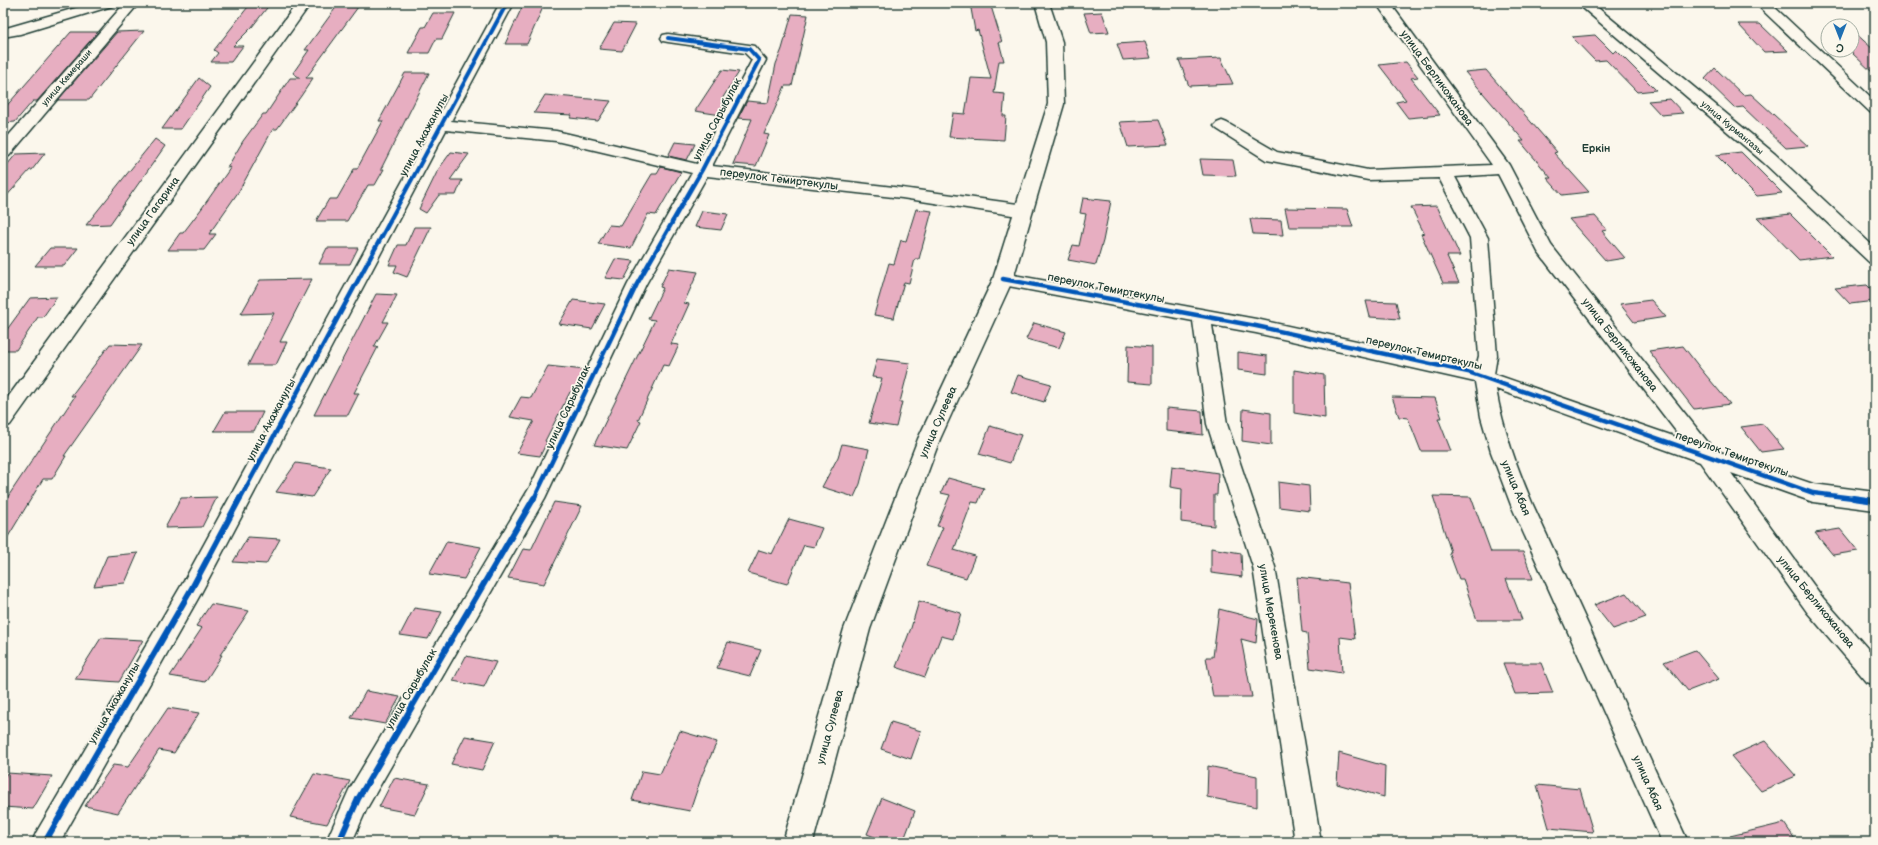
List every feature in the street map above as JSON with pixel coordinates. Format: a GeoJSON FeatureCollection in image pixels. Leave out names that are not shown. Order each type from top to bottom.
{"type":"FeatureCollection","features":[{"type":"Feature","properties":{"kind":"main road","name":"улица Сулеева"},"geometry":{"type":"LineString","coordinates":[[798,842],[857,629],[929,439],[1003,279],[1056,104],[1054,42],[1042,3]]}},
{"type":"Feature","properties":{"kind":"street"},"geometry":{"type":"LineString","coordinates":[[3,33],[15,31],[107,3]]}},
{"type":"Feature","properties":{"kind":"street","name":"улица Кемераши"},"geometry":{"type":"LineString","coordinates":[[3,152],[132,3]]}},
{"type":"Feature","properties":{"kind":"street","name":"улица Гагарина"},"geometry":{"type":"LineString","coordinates":[[3,419],[304,3]]}},
{"type":"Feature","properties":{"kind":"street","name":"улица Акажанулы"},"geometry":{"type":"LineString","coordinates":[[45,842],[192,588],[507,3]]}},
{"type":"Feature","properties":{"kind":"street","name":"улица Берликожанова"},"geometry":{"type":"LineString","coordinates":[[1383,3],[1503,169],[1544,248],[1707,456],[1816,605],[1875,674]]}},
{"type":"Feature","properties":{"kind":"street","name":"улица Курмангазы"},"geometry":{"type":"LineString","coordinates":[[1584,3],[1769,158],[1875,258]]}},
{"type":"Feature","properties":{"kind":"street"},"geometry":{"type":"LineString","coordinates":[[1762,3],[1875,109]]}},
{"type":"Feature","properties":{"kind":"street","name":"улица Сарыбулак"},"geometry":{"type":"LineString","coordinates":[[339,842],[358,799],[538,492],[637,284],[702,170],[759,60],[750,50],[668,38]]}},
{"type":"Feature","properties":{"kind":"street","name":"переулок Темиртекулы"},"geometry":{"type":"LineString","coordinates":[[441,125],[556,136],[702,170],[902,193],[1024,210]]}},
{"type":"Feature","properties":{"kind":"street"},"geometry":{"type":"LineString","coordinates":[[1222,126],[1272,156],[1368,176],[1503,169]]}},
{"type":"Feature","properties":{"kind":"street","name":"улица Абая"},"geometry":{"type":"LineString","coordinates":[[1444,173],[1479,238],[1488,356],[1484,378],[1491,417],[1503,459],[1675,842]]}},
{"type":"Feature","properties":{"kind":"street","name":"переулок Темиртекулы"},"geometry":{"type":"LineString","coordinates":[[1003,279],[1202,316],[1468,372],[1813,493],[1875,501]]}},
{"type":"Feature","properties":{"kind":"street","name":"улица Мерекенова"},"geometry":{"type":"LineString","coordinates":[[1202,316],[1217,424],[1264,567],[1308,842]]}},
{"type":"Feature","properties":{"kind":"building"},"geometry":{"type":"Polygon","coordinates":[[[251,3],[270,4],[252,27],[233,46],[243,46],[231,62],[211,62],[218,53],[214,50],[251,3]]]}},
{"type":"Feature","properties":{"kind":"building"},"geometry":{"type":"Polygon","coordinates":[[[970,3],[990,3],[1002,42],[999,42],[1004,61],[999,61],[994,93],[1005,94],[1003,116],[1006,116],[1004,140],[949,137],[953,113],[965,114],[971,78],[991,79],[978,30],[975,31],[970,3]]]}},
{"type":"Feature","properties":{"kind":"building"},"geometry":{"type":"Polygon","coordinates":[[[523,5],[544,5],[527,44],[505,44],[523,5]]]}},
{"type":"Feature","properties":{"kind":"building"},"geometry":{"type":"Polygon","coordinates":[[[337,6],[358,7],[306,78],[313,78],[301,96],[277,129],[273,129],[239,191],[209,234],[216,234],[204,250],[168,250],[180,233],[183,233],[202,208],[231,167],[227,168],[243,141],[263,114],[266,114],[290,78],[300,78],[293,73],[309,50],[305,50],[337,6]]]}},
{"type":"Feature","properties":{"kind":"building"},"geometry":{"type":"Polygon","coordinates":[[[1102,12],[1109,32],[1091,33],[1084,13],[1102,12]]]}},
{"type":"Feature","properties":{"kind":"building"},"geometry":{"type":"Polygon","coordinates":[[[433,13],[455,13],[442,39],[436,39],[429,53],[408,53],[422,27],[425,27],[433,13]]]}},
{"type":"Feature","properties":{"kind":"building"},"geometry":{"type":"Polygon","coordinates":[[[792,14],[808,15],[792,86],[785,86],[764,134],[769,135],[756,166],[733,164],[752,119],[738,118],[747,101],[768,103],[776,64],[792,14]]]}},
{"type":"Feature","properties":{"kind":"building"},"geometry":{"type":"Polygon","coordinates":[[[614,23],[636,24],[622,51],[599,49],[614,23]]]}},
{"type":"Feature","properties":{"kind":"building"},"geometry":{"type":"Polygon","coordinates":[[[1738,24],[1760,24],[1788,51],[1764,52],[1738,24]]]}},
{"type":"Feature","properties":{"kind":"building"},"geometry":{"type":"Polygon","coordinates":[[[144,31],[89,100],[58,100],[117,32],[144,31]]]}},
{"type":"Feature","properties":{"kind":"building"},"geometry":{"type":"Polygon","coordinates":[[[71,32],[98,32],[37,101],[33,101],[15,122],[3,123],[3,110],[71,32]]]}},
{"type":"Feature","properties":{"kind":"building"},"geometry":{"type":"Polygon","coordinates":[[[1595,35],[1613,53],[1616,50],[1656,90],[1637,92],[1606,60],[1595,61],[1572,37],[1595,35]]]}},
{"type":"Feature","properties":{"kind":"building"},"geometry":{"type":"Polygon","coordinates":[[[1860,37],[1875,51],[1875,75],[1857,58],[1860,58],[1860,37]]]}},
{"type":"Feature","properties":{"kind":"building"},"geometry":{"type":"Polygon","coordinates":[[[1145,42],[1151,58],[1123,60],[1117,44],[1145,42]]]}},
{"type":"Feature","properties":{"kind":"building"},"geometry":{"type":"Polygon","coordinates":[[[1221,58],[1233,84],[1189,86],[1179,60],[1221,58]]]}},
{"type":"Feature","properties":{"kind":"building"},"geometry":{"type":"Polygon","coordinates":[[[1406,62],[1418,77],[1411,78],[1440,115],[1408,118],[1396,102],[1406,100],[1379,65],[1406,62]]]}},
{"type":"Feature","properties":{"kind":"building"},"geometry":{"type":"Polygon","coordinates":[[[1715,68],[1743,95],[1751,94],[1808,146],[1786,148],[1743,107],[1735,108],[1705,79],[1715,68]]]}},
{"type":"Feature","properties":{"kind":"building"},"geometry":{"type":"Polygon","coordinates":[[[722,70],[739,72],[722,99],[729,100],[721,115],[695,111],[722,70]]]}},
{"type":"Feature","properties":{"kind":"building"},"geometry":{"type":"Polygon","coordinates":[[[1486,70],[1557,152],[1554,153],[1589,192],[1562,195],[1547,178],[1551,178],[1520,141],[1524,141],[1465,72],[1486,70]]]}},
{"type":"Feature","properties":{"kind":"building"},"geometry":{"type":"Polygon","coordinates":[[[405,73],[429,73],[381,169],[384,169],[375,185],[368,185],[347,221],[316,221],[329,199],[337,199],[354,169],[357,169],[383,121],[379,121],[405,73]]]}},
{"type":"Feature","properties":{"kind":"building"},"geometry":{"type":"Polygon","coordinates":[[[199,78],[210,87],[181,129],[162,129],[199,78]]]}},
{"type":"Feature","properties":{"kind":"building"},"geometry":{"type":"Polygon","coordinates":[[[545,95],[611,101],[598,121],[570,118],[572,115],[534,113],[545,95]]]}},
{"type":"Feature","properties":{"kind":"building"},"geometry":{"type":"Polygon","coordinates":[[[1670,99],[1683,113],[1661,115],[1648,101],[1670,99]]]}},
{"type":"Feature","properties":{"kind":"building"},"geometry":{"type":"Polygon","coordinates":[[[1158,120],[1168,145],[1128,147],[1120,122],[1158,120]]]}},
{"type":"Feature","properties":{"kind":"building"},"geometry":{"type":"Polygon","coordinates":[[[155,139],[165,146],[110,224],[86,225],[155,139]]]}},
{"type":"Feature","properties":{"kind":"building"},"geometry":{"type":"Polygon","coordinates":[[[675,142],[695,144],[687,160],[668,156],[675,142]]]}},
{"type":"Feature","properties":{"kind":"building"},"geometry":{"type":"Polygon","coordinates":[[[451,152],[469,154],[450,180],[462,180],[456,195],[439,195],[426,213],[419,209],[438,170],[451,152]]]}},
{"type":"Feature","properties":{"kind":"building"},"geometry":{"type":"Polygon","coordinates":[[[1741,152],[1782,193],[1757,196],[1716,155],[1741,152]]]}},
{"type":"Feature","properties":{"kind":"building"},"geometry":{"type":"Polygon","coordinates":[[[45,153],[32,170],[30,170],[3,200],[3,170],[16,154],[45,153]]]}},
{"type":"Feature","properties":{"kind":"building"},"geometry":{"type":"Polygon","coordinates":[[[1200,159],[1233,160],[1236,176],[1203,175],[1200,159]]]}},
{"type":"Feature","properties":{"kind":"building"},"geometry":{"type":"Polygon","coordinates":[[[661,167],[681,172],[656,215],[648,214],[631,248],[598,244],[609,225],[621,226],[652,174],[657,174],[661,167]]]}},
{"type":"Feature","properties":{"kind":"building"},"geometry":{"type":"Polygon","coordinates":[[[1083,198],[1111,201],[1103,241],[1096,265],[1068,260],[1073,245],[1079,246],[1086,214],[1080,213],[1083,198]]]}},
{"type":"Feature","properties":{"kind":"building"},"geometry":{"type":"Polygon","coordinates":[[[1437,206],[1460,256],[1447,256],[1459,283],[1443,283],[1421,234],[1424,233],[1411,207],[1437,206]]]}},
{"type":"Feature","properties":{"kind":"building"},"geometry":{"type":"Polygon","coordinates":[[[1285,208],[1347,209],[1353,227],[1289,227],[1285,208]]]}},
{"type":"Feature","properties":{"kind":"building"},"geometry":{"type":"Polygon","coordinates":[[[916,209],[932,211],[919,259],[915,259],[909,283],[904,282],[894,318],[874,315],[889,263],[894,264],[901,240],[906,241],[916,209]]]}},
{"type":"Feature","properties":{"kind":"building"},"geometry":{"type":"Polygon","coordinates":[[[702,211],[728,214],[721,230],[695,227],[702,211]]]}},
{"type":"Feature","properties":{"kind":"building"},"geometry":{"type":"Polygon","coordinates":[[[1790,214],[1832,256],[1799,260],[1758,218],[1790,214]]]}},
{"type":"Feature","properties":{"kind":"building"},"geometry":{"type":"Polygon","coordinates":[[[1595,216],[1607,230],[1602,231],[1625,258],[1606,261],[1569,219],[1595,216]]]}},
{"type":"Feature","properties":{"kind":"building"},"geometry":{"type":"Polygon","coordinates":[[[1250,219],[1281,220],[1283,235],[1253,234],[1250,219]]]}},
{"type":"Feature","properties":{"kind":"building"},"geometry":{"type":"Polygon","coordinates":[[[414,227],[431,227],[407,277],[394,272],[397,265],[389,265],[398,245],[406,245],[414,227]]]}},
{"type":"Feature","properties":{"kind":"building"},"geometry":{"type":"Polygon","coordinates":[[[50,248],[78,248],[64,266],[35,266],[50,248]]]}},
{"type":"Feature","properties":{"kind":"building"},"geometry":{"type":"Polygon","coordinates":[[[327,248],[358,248],[350,264],[319,264],[327,248]]]}},
{"type":"Feature","properties":{"kind":"building"},"geometry":{"type":"Polygon","coordinates":[[[615,259],[634,261],[624,280],[605,278],[615,259]]]}},
{"type":"Feature","properties":{"kind":"building"},"geometry":{"type":"Polygon","coordinates":[[[669,268],[698,272],[684,303],[689,304],[671,344],[679,345],[669,366],[663,365],[638,420],[641,421],[627,450],[594,445],[655,320],[648,319],[663,288],[660,287],[669,268]]]}},
{"type":"Feature","properties":{"kind":"building"},"geometry":{"type":"Polygon","coordinates":[[[312,279],[280,342],[287,342],[276,365],[248,365],[274,313],[241,314],[260,280],[312,279]]]}},
{"type":"Feature","properties":{"kind":"building"},"geometry":{"type":"Polygon","coordinates":[[[1867,285],[1875,293],[1875,301],[1850,304],[1835,288],[1867,285]]]}},
{"type":"Feature","properties":{"kind":"building"},"geometry":{"type":"Polygon","coordinates":[[[376,294],[397,295],[383,322],[388,322],[374,347],[378,347],[354,393],[359,393],[348,415],[314,415],[376,294]]]}},
{"type":"Feature","properties":{"kind":"building"},"geometry":{"type":"Polygon","coordinates":[[[57,297],[43,317],[38,317],[16,350],[3,350],[3,335],[30,298],[57,297]]]}},
{"type":"Feature","properties":{"kind":"building"},"geometry":{"type":"Polygon","coordinates":[[[573,300],[605,304],[592,329],[559,324],[573,300]]]}},
{"type":"Feature","properties":{"kind":"building"},"geometry":{"type":"Polygon","coordinates":[[[1651,300],[1666,317],[1634,322],[1620,304],[1651,300]]]}},
{"type":"Feature","properties":{"kind":"building"},"geometry":{"type":"Polygon","coordinates":[[[1366,301],[1396,302],[1400,319],[1370,317],[1366,301]]]}},
{"type":"Feature","properties":{"kind":"building"},"geometry":{"type":"Polygon","coordinates":[[[1034,323],[1066,332],[1059,348],[1026,339],[1034,323]]]}},
{"type":"Feature","properties":{"kind":"building"},"geometry":{"type":"Polygon","coordinates":[[[110,344],[142,345],[64,456],[66,456],[52,479],[43,479],[3,545],[3,504],[75,396],[71,396],[110,344]]]}},
{"type":"Feature","properties":{"kind":"building"},"geometry":{"type":"Polygon","coordinates":[[[1128,345],[1152,347],[1152,384],[1127,382],[1128,345]]]}},
{"type":"Feature","properties":{"kind":"building"},"geometry":{"type":"Polygon","coordinates":[[[1683,346],[1730,404],[1694,409],[1649,351],[1683,346]]]}},
{"type":"Feature","properties":{"kind":"building"},"geometry":{"type":"Polygon","coordinates":[[[1238,352],[1267,356],[1267,374],[1238,370],[1238,352]]]}},
{"type":"Feature","properties":{"kind":"building"},"geometry":{"type":"Polygon","coordinates":[[[877,359],[910,363],[900,402],[902,402],[896,427],[869,423],[882,378],[872,377],[877,359]]]}},
{"type":"Feature","properties":{"kind":"building"},"geometry":{"type":"Polygon","coordinates":[[[548,366],[585,370],[574,393],[570,392],[545,441],[547,442],[540,456],[517,453],[534,421],[510,417],[521,397],[531,398],[548,366]]]}},
{"type":"Feature","properties":{"kind":"building"},"geometry":{"type":"Polygon","coordinates":[[[1294,370],[1324,375],[1325,418],[1294,413],[1294,370]]]}},
{"type":"Feature","properties":{"kind":"building"},"geometry":{"type":"Polygon","coordinates":[[[1018,375],[1051,384],[1044,402],[1011,392],[1018,375]]]}},
{"type":"Feature","properties":{"kind":"building"},"geometry":{"type":"Polygon","coordinates":[[[1392,397],[1435,398],[1442,418],[1438,418],[1451,451],[1421,451],[1408,418],[1399,417],[1392,397]]]}},
{"type":"Feature","properties":{"kind":"building"},"geometry":{"type":"Polygon","coordinates":[[[1166,408],[1202,411],[1203,435],[1166,431],[1166,408]]]}},
{"type":"Feature","properties":{"kind":"building"},"geometry":{"type":"Polygon","coordinates":[[[1243,409],[1271,413],[1271,445],[1242,441],[1243,409]]]}},
{"type":"Feature","properties":{"kind":"building"},"geometry":{"type":"Polygon","coordinates":[[[225,412],[263,412],[254,431],[214,431],[225,412]]]}},
{"type":"Feature","properties":{"kind":"building"},"geometry":{"type":"Polygon","coordinates":[[[1763,424],[1784,449],[1761,452],[1741,427],[1763,424]]]}},
{"type":"Feature","properties":{"kind":"building"},"geometry":{"type":"Polygon","coordinates":[[[990,426],[1021,435],[1010,463],[979,454],[990,426]]]}},
{"type":"Feature","properties":{"kind":"building"},"geometry":{"type":"Polygon","coordinates":[[[842,444],[869,449],[860,484],[854,497],[822,487],[838,457],[842,444]]]}},
{"type":"Feature","properties":{"kind":"building"},"geometry":{"type":"Polygon","coordinates":[[[296,463],[331,468],[312,497],[276,492],[296,463]]]}},
{"type":"Feature","properties":{"kind":"building"},"geometry":{"type":"Polygon","coordinates":[[[1172,466],[1218,473],[1217,495],[1214,495],[1214,526],[1181,522],[1182,489],[1170,487],[1172,466]]]}},
{"type":"Feature","properties":{"kind":"building"},"geometry":{"type":"Polygon","coordinates":[[[948,478],[984,488],[978,503],[972,502],[954,550],[975,556],[966,578],[926,566],[943,527],[937,526],[950,495],[941,493],[948,478]]]}},
{"type":"Feature","properties":{"kind":"building"},"geometry":{"type":"Polygon","coordinates":[[[1278,482],[1309,486],[1310,511],[1279,507],[1278,482]]]}},
{"type":"Feature","properties":{"kind":"building"},"geometry":{"type":"Polygon","coordinates":[[[1433,496],[1471,497],[1491,552],[1523,552],[1533,579],[1506,579],[1522,620],[1477,620],[1463,579],[1459,579],[1449,552],[1451,552],[1433,496]]]}},
{"type":"Feature","properties":{"kind":"building"},"geometry":{"type":"Polygon","coordinates":[[[217,497],[202,527],[165,528],[181,498],[217,497]]]}},
{"type":"Feature","properties":{"kind":"building"},"geometry":{"type":"Polygon","coordinates":[[[554,502],[582,506],[544,584],[508,578],[523,549],[531,550],[554,502]]]}},
{"type":"Feature","properties":{"kind":"building"},"geometry":{"type":"Polygon","coordinates":[[[789,519],[822,528],[814,547],[804,545],[787,584],[748,573],[759,550],[772,554],[789,519]]]}},
{"type":"Feature","properties":{"kind":"building"},"geometry":{"type":"Polygon","coordinates":[[[1840,529],[1858,551],[1833,555],[1815,533],[1840,529]]]}},
{"type":"Feature","properties":{"kind":"building"},"geometry":{"type":"Polygon","coordinates":[[[248,537],[280,539],[266,564],[233,562],[248,537]]]}},
{"type":"Feature","properties":{"kind":"building"},"geometry":{"type":"Polygon","coordinates":[[[447,541],[481,547],[464,579],[429,574],[447,541]]]}},
{"type":"Feature","properties":{"kind":"building"},"geometry":{"type":"Polygon","coordinates":[[[1211,548],[1241,553],[1242,577],[1211,573],[1211,548]]]}},
{"type":"Feature","properties":{"kind":"building"},"geometry":{"type":"Polygon","coordinates":[[[138,553],[125,583],[94,586],[107,556],[138,553]]]}},
{"type":"Feature","properties":{"kind":"building"},"geometry":{"type":"Polygon","coordinates":[[[1297,577],[1348,583],[1355,639],[1340,637],[1342,673],[1310,668],[1307,633],[1302,632],[1297,577]]]}},
{"type":"Feature","properties":{"kind":"building"},"geometry":{"type":"Polygon","coordinates":[[[1626,593],[1646,617],[1613,629],[1594,605],[1626,593]]]}},
{"type":"Feature","properties":{"kind":"building"},"geometry":{"type":"Polygon","coordinates":[[[919,601],[961,613],[953,639],[941,636],[925,677],[896,667],[911,628],[919,601]]]}},
{"type":"Feature","properties":{"kind":"building"},"geometry":{"type":"Polygon","coordinates":[[[211,604],[249,611],[220,655],[222,655],[205,682],[170,676],[202,628],[196,626],[211,604]]]}},
{"type":"Feature","properties":{"kind":"building"},"geometry":{"type":"Polygon","coordinates":[[[414,608],[442,612],[428,639],[400,635],[414,608]]]}},
{"type":"Feature","properties":{"kind":"building"},"geometry":{"type":"Polygon","coordinates":[[[1219,609],[1258,619],[1256,643],[1241,639],[1252,697],[1213,697],[1206,657],[1213,657],[1219,609]]]}},
{"type":"Feature","properties":{"kind":"building"},"geometry":{"type":"Polygon","coordinates":[[[101,638],[143,640],[119,682],[75,679],[101,638]]]}},
{"type":"Feature","properties":{"kind":"building"},"geometry":{"type":"Polygon","coordinates":[[[728,642],[761,650],[750,676],[717,668],[728,642]]]}},
{"type":"Feature","properties":{"kind":"building"},"geometry":{"type":"Polygon","coordinates":[[[1695,650],[1719,679],[1688,691],[1664,662],[1695,650]]]}},
{"type":"Feature","properties":{"kind":"building"},"geometry":{"type":"Polygon","coordinates":[[[466,656],[496,662],[484,687],[453,681],[466,656]]]}},
{"type":"Feature","properties":{"kind":"building"},"geometry":{"type":"Polygon","coordinates":[[[1503,663],[1541,663],[1553,693],[1515,694],[1503,663]]]}},
{"type":"Feature","properties":{"kind":"building"},"geometry":{"type":"Polygon","coordinates":[[[366,691],[400,697],[385,724],[351,718],[366,691]]]}},
{"type":"Feature","properties":{"kind":"building"},"geometry":{"type":"Polygon","coordinates":[[[168,708],[199,713],[174,753],[159,750],[118,813],[85,806],[113,765],[128,767],[168,708]]]}},
{"type":"Feature","properties":{"kind":"building"},"geometry":{"type":"Polygon","coordinates":[[[891,722],[921,731],[911,759],[881,749],[891,722]]]}},
{"type":"Feature","properties":{"kind":"building"},"geometry":{"type":"Polygon","coordinates":[[[680,731],[717,742],[702,775],[690,811],[632,800],[642,771],[660,774],[680,731]]]}},
{"type":"Feature","properties":{"kind":"building"},"geometry":{"type":"Polygon","coordinates":[[[465,736],[495,741],[482,770],[451,764],[465,736]]]}},
{"type":"Feature","properties":{"kind":"building"},"geometry":{"type":"Polygon","coordinates":[[[1765,741],[1796,776],[1761,791],[1731,756],[1765,741]]]}},
{"type":"Feature","properties":{"kind":"building"},"geometry":{"type":"Polygon","coordinates":[[[1339,753],[1385,766],[1384,797],[1337,784],[1339,753]]]}},
{"type":"Feature","properties":{"kind":"building"},"geometry":{"type":"Polygon","coordinates":[[[1208,766],[1257,776],[1257,807],[1207,797],[1208,766]]]}},
{"type":"Feature","properties":{"kind":"building"},"geometry":{"type":"Polygon","coordinates":[[[7,773],[52,776],[33,809],[3,807],[3,780],[7,773]]]}},
{"type":"Feature","properties":{"kind":"building"},"geometry":{"type":"Polygon","coordinates":[[[314,774],[350,781],[327,824],[290,817],[314,774]]]}},
{"type":"Feature","properties":{"kind":"building"},"geometry":{"type":"Polygon","coordinates":[[[394,778],[429,784],[415,814],[379,807],[394,778]]]}},
{"type":"Feature","properties":{"kind":"building"},"geometry":{"type":"Polygon","coordinates":[[[1537,785],[1580,789],[1593,832],[1549,828],[1537,785]]]}},
{"type":"Feature","properties":{"kind":"building"},"geometry":{"type":"Polygon","coordinates":[[[882,798],[915,811],[903,842],[887,842],[867,834],[882,798]]]}},
{"type":"Feature","properties":{"kind":"building"},"geometry":{"type":"Polygon","coordinates":[[[1784,823],[1797,842],[1731,842],[1730,836],[1784,823]]]}},
{"type":"Feature","properties":{"kind":"cycle path"},"geometry":{"type":"LineString","coordinates":[[45,842],[192,588],[507,3]]}},
{"type":"Feature","properties":{"kind":"cycle path"},"geometry":{"type":"LineString","coordinates":[[339,842],[358,799],[538,492],[637,284],[702,170],[759,60],[749,49],[668,38]]}},
{"type":"Feature","properties":{"kind":"cycle path"},"geometry":{"type":"LineString","coordinates":[[1003,279],[1256,326],[1468,372],[1813,493],[1875,501]]}},
{"type":"Feature","properties":{"kind":"district","name":"Еркін"},"geometry":{"type":"Point","coordinates":[1596,148]}}]}
